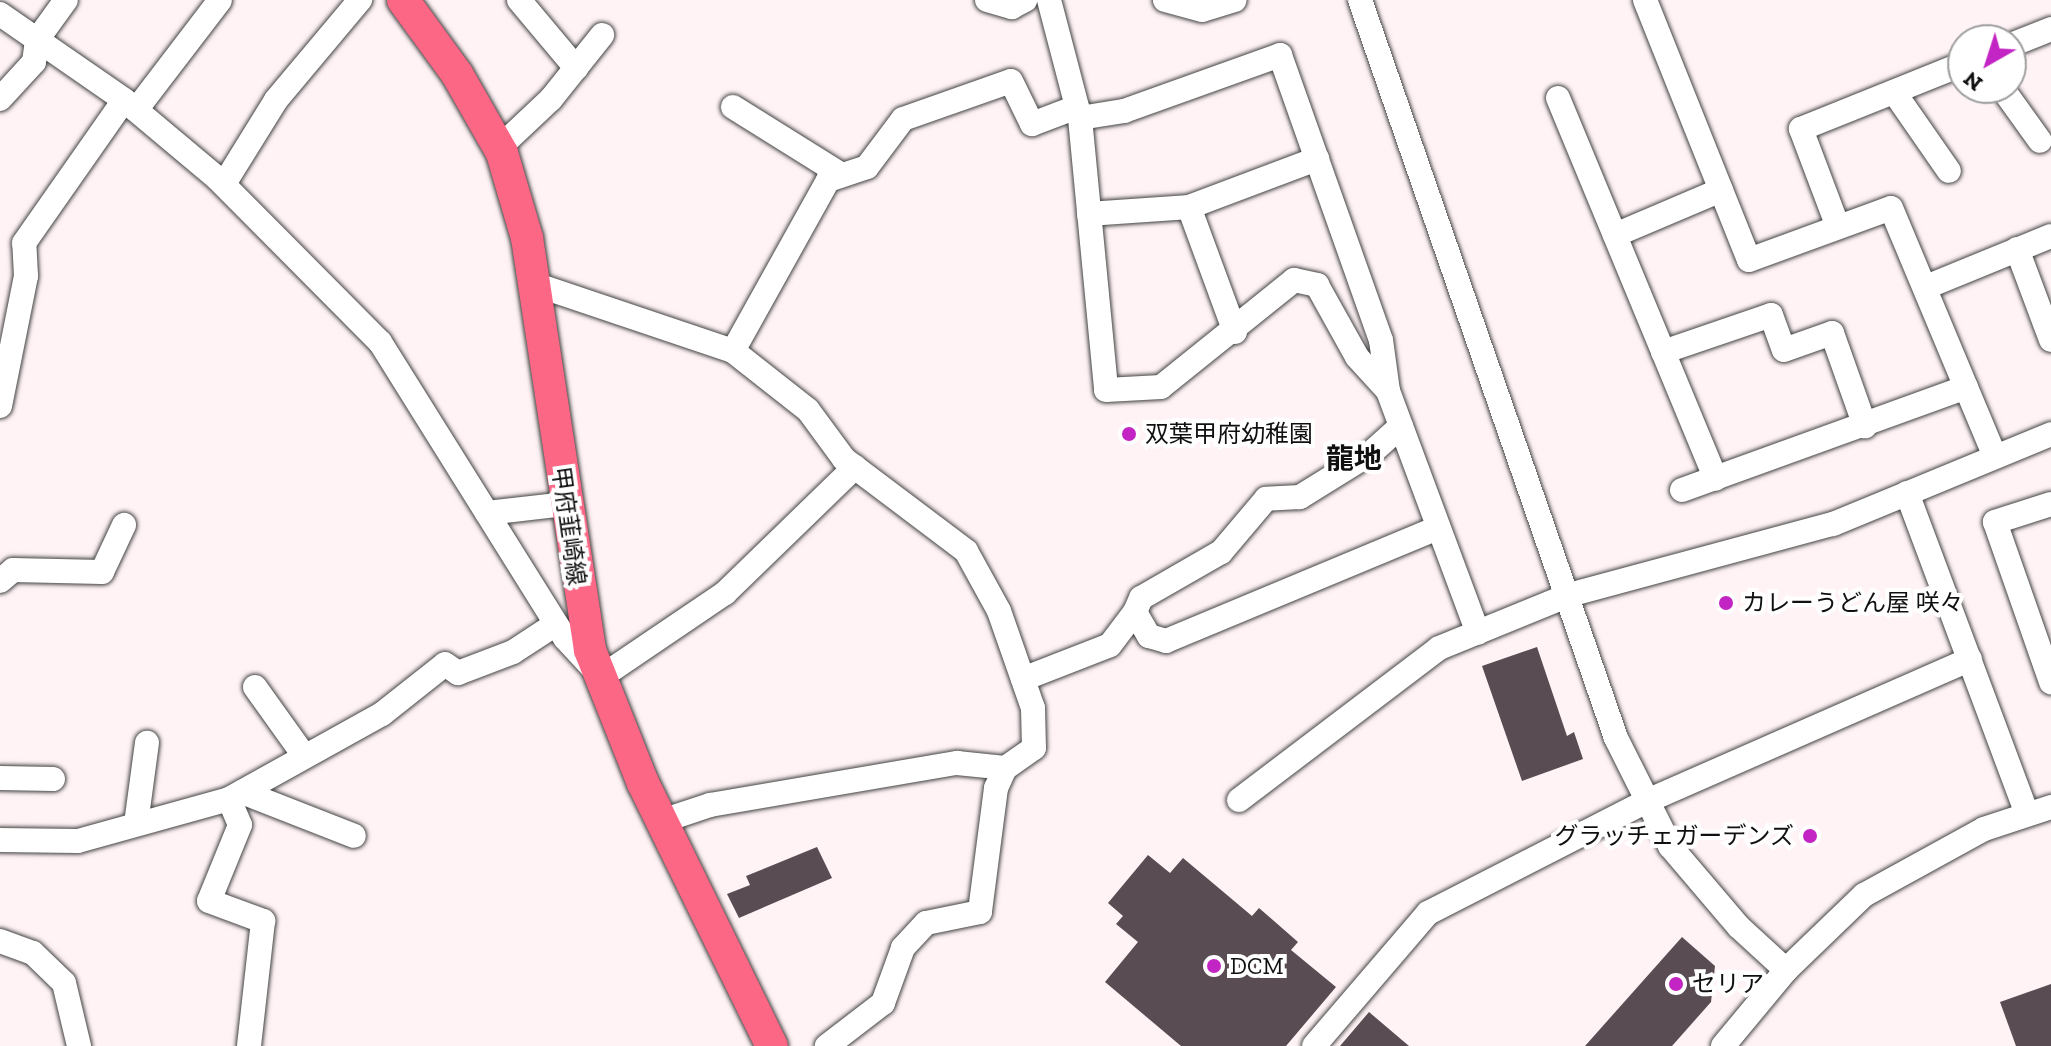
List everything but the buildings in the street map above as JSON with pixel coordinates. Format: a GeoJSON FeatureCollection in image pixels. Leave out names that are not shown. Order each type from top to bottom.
{"type":"FeatureCollection","features":[{"type":"Feature","properties":{"kind":"main road","name":"甲府韮崎線"},"geometry":{"type":"LineString","coordinates":[[403,0],[500,147],[534,284],[582,610],[601,677],[662,821],[772,1046]]}},
{"type":"Feature","properties":{"kind":"street"},"geometry":{"type":"LineString","coordinates":[[0,99],[34,62],[37,40],[66,0]]}},
{"type":"Feature","properties":{"kind":"street"},"geometry":{"type":"LineString","coordinates":[[0,406],[26,276],[24,243],[130,105],[220,0]]}},
{"type":"Feature","properties":{"kind":"street"},"geometry":{"type":"LineString","coordinates":[[224,184],[276,100],[360,0]]}},
{"type":"Feature","properties":{"kind":"street"},"geometry":{"type":"LineString","coordinates":[[519,0],[576,68]]}},
{"type":"Feature","properties":{"kind":"street"},"geometry":{"type":"LineString","coordinates":[[987,0],[1012,7],[1025,0]]}},
{"type":"Feature","properties":{"kind":"street"},"geometry":{"type":"LineString","coordinates":[[1049,0],[1078,112],[1106,390],[1161,387],[1235,332],[1294,280],[1317,285],[1357,357],[1388,391]]}},
{"type":"Feature","properties":{"kind":"street"},"geometry":{"type":"LineString","coordinates":[[1165,0],[1202,10],[1235,0]]}},
{"type":"Feature","properties":{"kind":"street"},"geometry":{"type":"LineString","coordinates":[[1360,0],[1645,802],[1700,885],[1786,970]]}},
{"type":"Feature","properties":{"kind":"street"},"geometry":{"type":"LineString","coordinates":[[1648,3],[1749,260],[1891,208],[1994,454]]}},
{"type":"Feature","properties":{"kind":"street"},"geometry":{"type":"LineString","coordinates":[[0,14],[130,105],[224,184],[380,342],[556,624],[601,677],[725,593],[855,467]]}},
{"type":"Feature","properties":{"kind":"street"},"geometry":{"type":"LineString","coordinates":[[2027,39],[2051,29]]}},
{"type":"Feature","properties":{"kind":"street"},"geometry":{"type":"LineString","coordinates":[[500,147],[576,68],[602,35]]}},
{"type":"Feature","properties":{"kind":"street"},"geometry":{"type":"LineString","coordinates":[[733,351],[828,180],[867,167],[903,119],[1011,81],[1032,124],[1078,112],[1124,111],[1280,55],[1381,340],[1388,391],[1478,633]]}},
{"type":"Feature","properties":{"kind":"street"},"geometry":{"type":"LineString","coordinates":[[1838,227],[1801,129],[1947,70]]}},
{"type":"Feature","properties":{"kind":"street"},"geometry":{"type":"LineString","coordinates":[[1894,92],[1949,171]]}},
{"type":"Feature","properties":{"kind":"street"},"geometry":{"type":"LineString","coordinates":[[1558,98],[1716,479]]}},
{"type":"Feature","properties":{"kind":"street"},"geometry":{"type":"LineString","coordinates":[[2013,104],[2040,141]]}},
{"type":"Feature","properties":{"kind":"street"},"geometry":{"type":"LineString","coordinates":[[733,107],[842,175]]}},
{"type":"Feature","properties":{"kind":"street"},"geometry":{"type":"LineString","coordinates":[[1089,214],[1189,207],[1317,159]]}},
{"type":"Feature","properties":{"kind":"street"},"geometry":{"type":"LineString","coordinates":[[1615,235],[1721,190]]}},
{"type":"Feature","properties":{"kind":"street"},"geometry":{"type":"LineString","coordinates":[[1189,207],[1235,332]]}},
{"type":"Feature","properties":{"kind":"street"},"geometry":{"type":"LineString","coordinates":[[1926,287],[2051,236]]}},
{"type":"Feature","properties":{"kind":"street"},"geometry":{"type":"LineString","coordinates":[[2017,249],[2051,340]]}},
{"type":"Feature","properties":{"kind":"street"},"geometry":{"type":"LineString","coordinates":[[534,284],[733,351],[808,410],[855,467],[966,551],[999,611],[1033,708],[1034,748],[1025,761],[1005,768],[957,763],[710,805],[662,821]]}},
{"type":"Feature","properties":{"kind":"street"},"geometry":{"type":"LineString","coordinates":[[1663,352],[1771,315],[1784,350],[1832,333],[1865,426]]}},
{"type":"Feature","properties":{"kind":"street"},"geometry":{"type":"LineString","coordinates":[[1682,490],[1966,387]]}},
{"type":"Feature","properties":{"kind":"street"},"geometry":{"type":"LineString","coordinates":[[1023,679],[1110,645],[1135,612],[1141,598],[1221,552],[1266,499],[1300,497],[1371,453],[1401,426]]}},
{"type":"Feature","properties":{"kind":"street"},"geometry":{"type":"LineString","coordinates":[[1239,800],[1439,648],[1569,595],[1833,524],[1994,454],[2051,434]]}},
{"type":"Feature","properties":{"kind":"street"},"geometry":{"type":"LineString","coordinates":[[1907,493],[2026,812]]}},
{"type":"Feature","properties":{"kind":"street"},"geometry":{"type":"LineString","coordinates":[[487,513],[566,504]]}},
{"type":"Feature","properties":{"kind":"street"},"geometry":{"type":"LineString","coordinates":[[2051,504],[1995,522],[2051,682]]}},
{"type":"Feature","properties":{"kind":"street"},"geometry":{"type":"LineString","coordinates":[[0,581],[13,570],[102,572],[124,525]]}},
{"type":"Feature","properties":{"kind":"street"},"geometry":{"type":"LineString","coordinates":[[1135,612],[1149,636],[1166,641],[1438,528]]}},
{"type":"Feature","properties":{"kind":"street"},"geometry":{"type":"LineString","coordinates":[[0,840],[78,841],[236,795],[303,754],[382,714],[445,664],[458,673],[513,652],[556,624]]}},
{"type":"Feature","properties":{"kind":"street"},"geometry":{"type":"LineString","coordinates":[[1314,1046],[1428,913],[1645,802],[1970,659]]}},
{"type":"Feature","properties":{"kind":"street"},"geometry":{"type":"LineString","coordinates":[[255,687],[303,754]]}},
{"type":"Feature","properties":{"kind":"street"},"geometry":{"type":"LineString","coordinates":[[136,824],[147,743]]}},
{"type":"Feature","properties":{"kind":"street"},"geometry":{"type":"LineString","coordinates":[[827,1046],[883,1003],[903,948],[926,923],[980,912],[996,788],[1005,768]]}},
{"type":"Feature","properties":{"kind":"street"},"geometry":{"type":"LineString","coordinates":[[0,778],[53,779]]}},
{"type":"Feature","properties":{"kind":"street"},"geometry":{"type":"LineString","coordinates":[[236,795],[354,836]]}},
{"type":"Feature","properties":{"kind":"street"},"geometry":{"type":"LineString","coordinates":[[236,795],[240,825],[209,901],[263,921],[249,1046]]}},
{"type":"Feature","properties":{"kind":"street"},"geometry":{"type":"LineString","coordinates":[[1723,1046],[1786,970],[1864,895],[1904,868],[2026,812],[2051,807]]}},
{"type":"Feature","properties":{"kind":"street"},"geometry":{"type":"LineString","coordinates":[[0,941],[33,953],[64,983],[79,1046]]}},
{"type":"Feature","properties":{"kind":"place","name":"双葉甲府幼稚園"},"geometry":{"type":"Point","coordinates":[1129,434]}},
{"type":"Feature","properties":{"kind":"place","name":"カレーうどん屋 咲々"},"geometry":{"type":"Point","coordinates":[1726,603]}},
{"type":"Feature","properties":{"kind":"place","name":"グラッチェガーデンズ"},"geometry":{"type":"Point","coordinates":[1810,836]}},
{"type":"Feature","properties":{"kind":"place","name":"DCM"},"geometry":{"type":"Point","coordinates":[1214,966]}},
{"type":"Feature","properties":{"kind":"place","name":"セリア"},"geometry":{"type":"Point","coordinates":[1676,984]}},
{"type":"Feature","properties":{"kind":"district","name":"龍地"},"geometry":{"type":"Point","coordinates":[1354,459]}}]}
